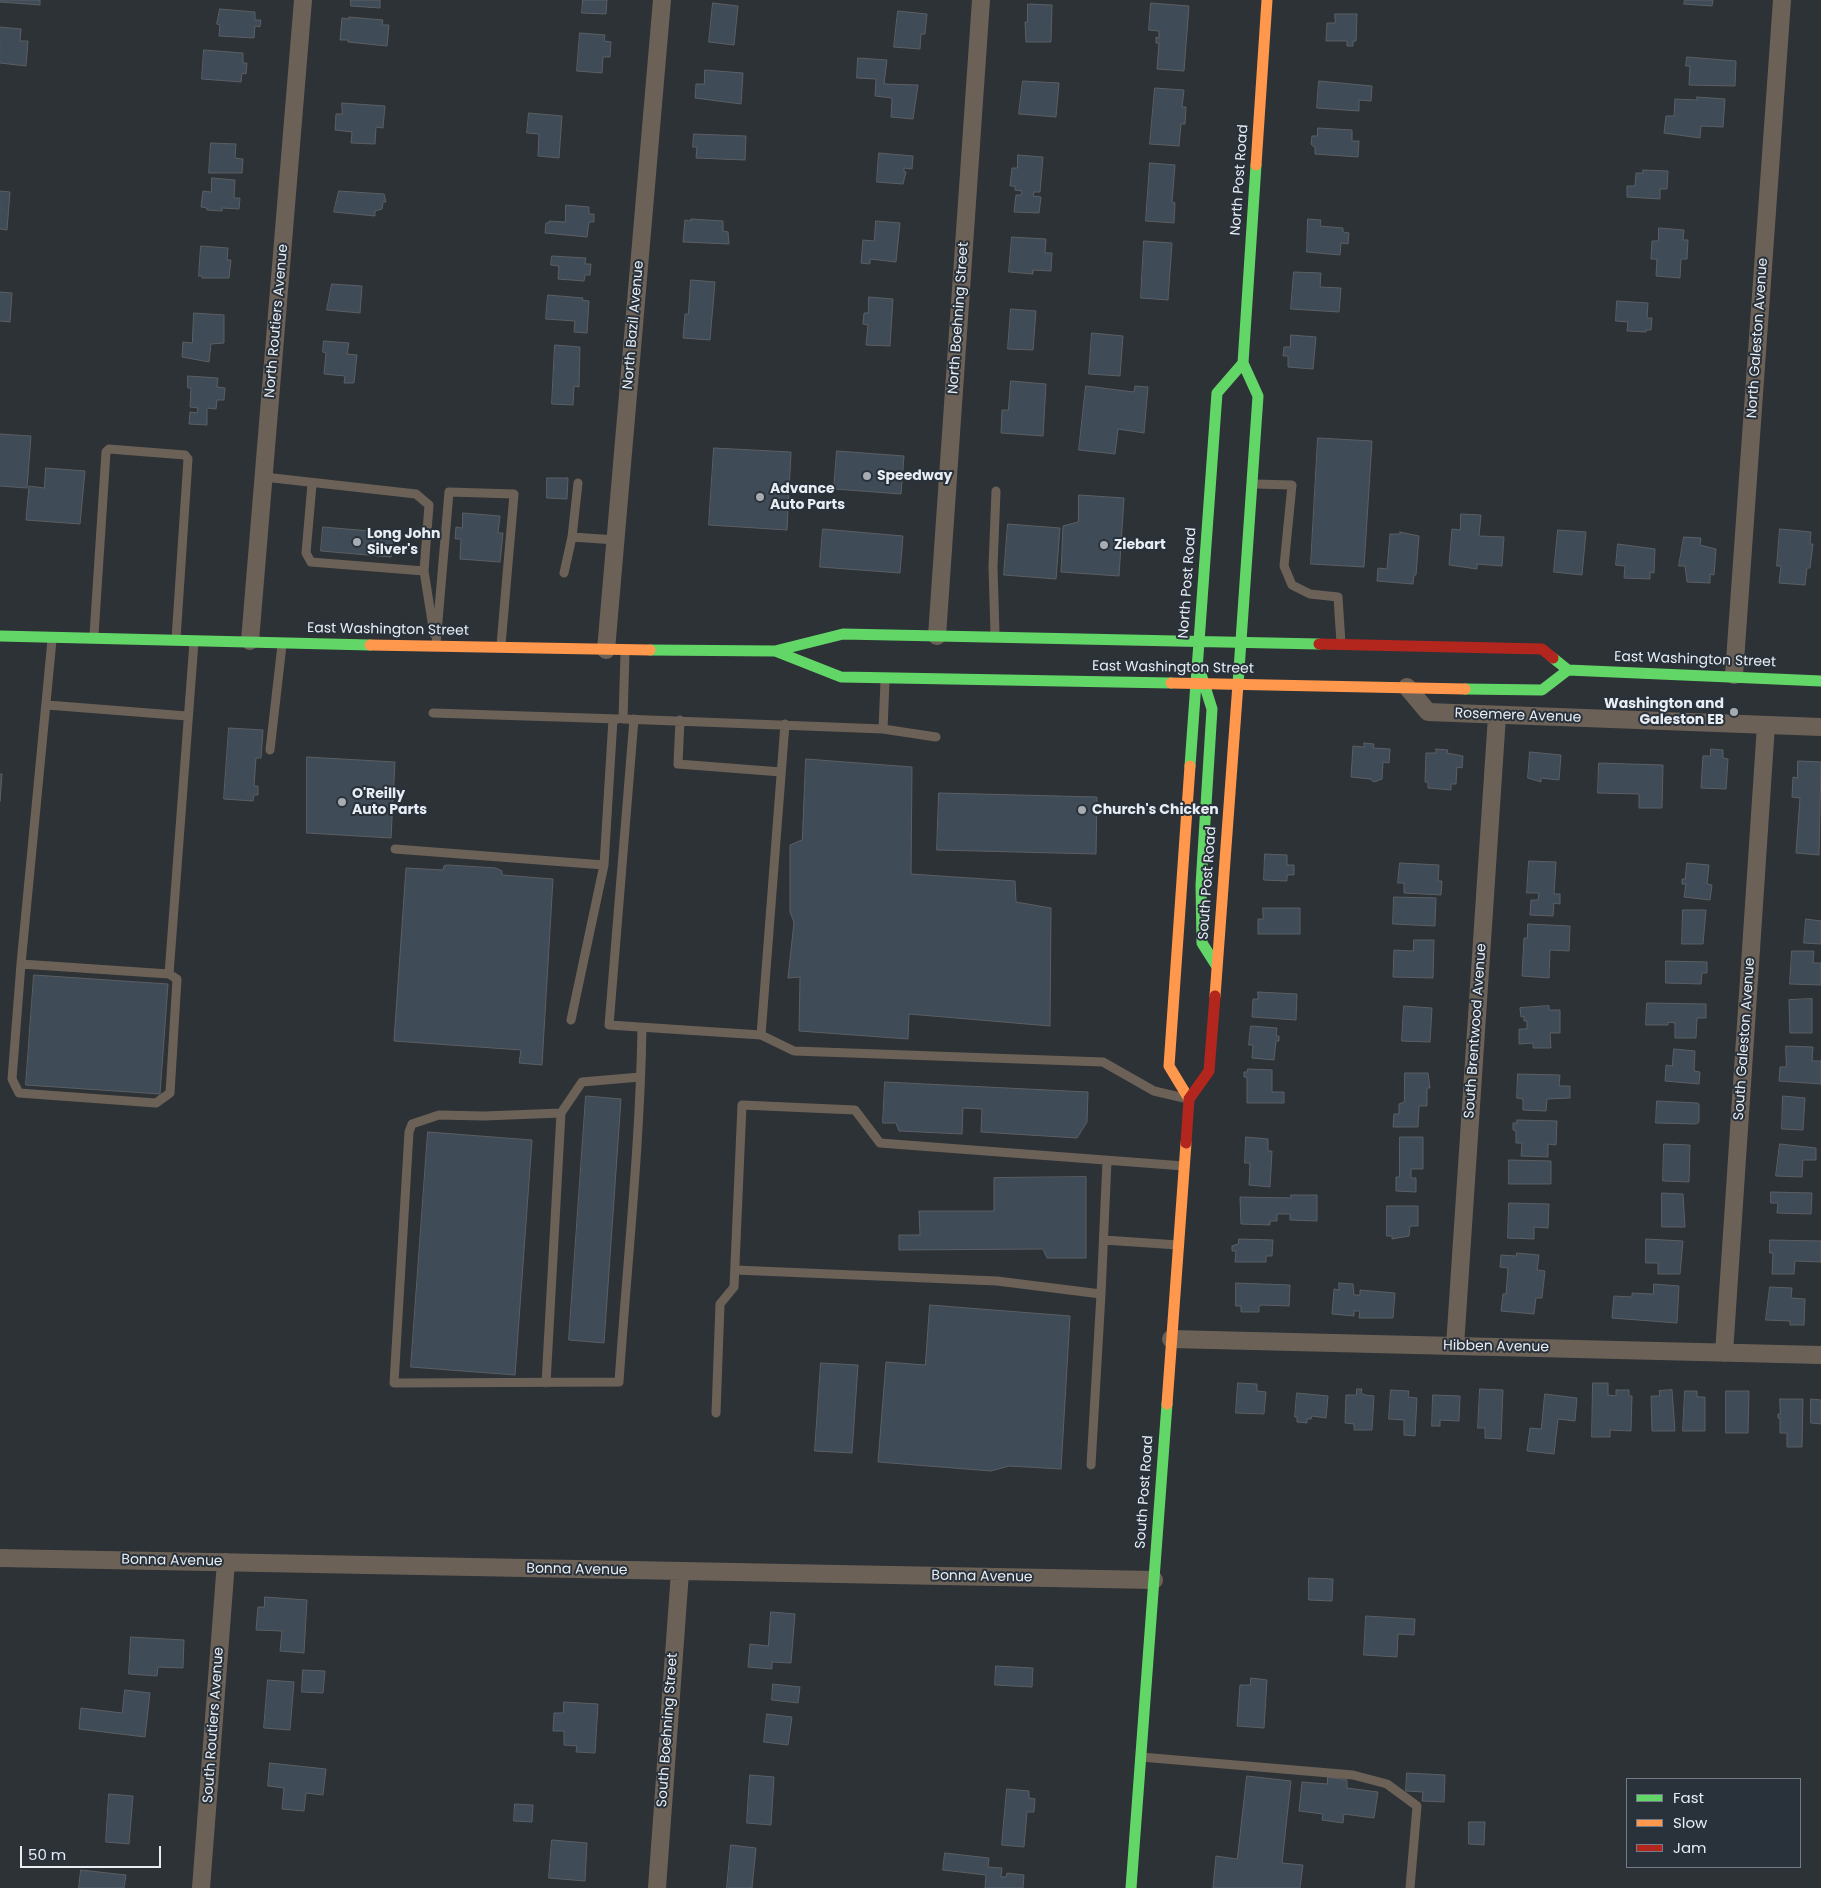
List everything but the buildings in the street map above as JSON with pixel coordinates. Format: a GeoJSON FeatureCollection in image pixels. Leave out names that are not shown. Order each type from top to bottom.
{"type":"FeatureCollection","features":[{"type":"Feature","properties":{"kind":"main road","name":"North Post Road"},"geometry":{"type":"LineString","coordinates":[[1239,664],[1258,396],[1242,363],[1267,0]]}},
{"type":"Feature","properties":{"kind":"main road","name":"North Post Road"},"geometry":{"type":"LineString","coordinates":[[1197,665],[1217,393],[1242,363]]}},
{"type":"Feature","properties":{"kind":"main road","name":"East Washington Street"},"geometry":{"type":"LineString","coordinates":[[0,636],[606,650],[775,651],[843,634],[1341,644],[1542,649],[1568,670],[1734,675],[1821,681]]}},
{"type":"Feature","properties":{"kind":"main road"},"geometry":{"type":"LineString","coordinates":[[1170,640],[1197,665]]}},
{"type":"Feature","properties":{"kind":"main road","name":"East Washington Street"},"geometry":{"type":"LineString","coordinates":[[775,651],[841,677],[1542,690],[1568,670]]}},
{"type":"Feature","properties":{"kind":"main road","name":"South Post Road"},"geometry":{"type":"LineString","coordinates":[[1131,1888],[1189,1099],[1209,1072],[1239,664]]}},
{"type":"Feature","properties":{"kind":"main road","name":"South Post Road"},"geometry":{"type":"LineString","coordinates":[[1189,1099],[1168,1066],[1200,683],[1197,665]]}},
{"type":"Feature","properties":{"kind":"main road"},"geometry":{"type":"LineString","coordinates":[[1200,683],[1212,709],[1201,885],[1202,943],[1217,966]]}},
{"type":"Feature","properties":{"kind":"street","name":"North Routiers Avenue"},"geometry":{"type":"LineString","coordinates":[[250,642],[303,0]]}},
{"type":"Feature","properties":{"kind":"street","name":"North Bazil Avenue"},"geometry":{"type":"LineString","coordinates":[[606,650],[662,0]]}},
{"type":"Feature","properties":{"kind":"street","name":"North Boehning Street"},"geometry":{"type":"LineString","coordinates":[[937,636],[981,0]]}},
{"type":"Feature","properties":{"kind":"street","name":"North Galeston Avenue"},"geometry":{"type":"LineString","coordinates":[[1734,675],[1782,0]]}},
{"type":"Feature","properties":{"kind":"street","name":"Rosemere Avenue"},"geometry":{"type":"LineString","coordinates":[[1407,687],[1428,712],[1821,728]]}},
{"type":"Feature","properties":{"kind":"street","name":"South Brentwood Avenue"},"geometry":{"type":"LineString","coordinates":[[1455,1346],[1497,716]]}},
{"type":"Feature","properties":{"kind":"street","name":"South Galeston Avenue"},"geometry":{"type":"LineString","coordinates":[[1724,1353],[1766,725]]}},
{"type":"Feature","properties":{"kind":"street","name":"Hibben Avenue"},"geometry":{"type":"LineString","coordinates":[[1171,1339],[1821,1355]]}},
{"type":"Feature","properties":{"kind":"street","name":"Bonna Avenue"},"geometry":{"type":"LineString","coordinates":[[0,1558],[1154,1580]]}},
{"type":"Feature","properties":{"kind":"street","name":"South Routiers Avenue"},"geometry":{"type":"LineString","coordinates":[[201,1888],[226,1562]]}},
{"type":"Feature","properties":{"kind":"street","name":"South Boehning Street"},"geometry":{"type":"LineString","coordinates":[[657,1888],[680,1572]]}},
{"type":"Feature","properties":{"kind":"lane"},"geometry":{"type":"LineString","coordinates":[[94,638],[106,452],[110,449],[185,455],[188,459],[176,640]]}},
{"type":"Feature","properties":{"kind":"lane"},"geometry":{"type":"LineString","coordinates":[[264,476],[312,484],[416,494],[429,504],[424,571],[436,646]]}},
{"type":"Feature","properties":{"kind":"lane"},"geometry":{"type":"LineString","coordinates":[[564,573],[572,537],[578,483]]}},
{"type":"Feature","properties":{"kind":"lane"},"geometry":{"type":"LineString","coordinates":[[1252,483],[1292,485],[1284,566],[1292,585],[1310,594],[1338,597],[1341,644]]}},
{"type":"Feature","properties":{"kind":"lane"},"geometry":{"type":"LineString","coordinates":[[312,484],[306,553],[311,562],[424,571]]}},
{"type":"Feature","properties":{"kind":"lane"},"geometry":{"type":"LineString","coordinates":[[995,637],[993,567],[996,491]]}},
{"type":"Feature","properties":{"kind":"lane"},"geometry":{"type":"LineString","coordinates":[[436,646],[449,492],[514,494],[501,648]]}},
{"type":"Feature","properties":{"kind":"lane"},"geometry":{"type":"LineString","coordinates":[[572,537],[616,540]]}},
{"type":"Feature","properties":{"kind":"lane"},"geometry":{"type":"LineString","coordinates":[[21,964],[169,974],[177,979],[170,1093],[156,1103],[19,1092],[12,1079],[21,964],[52,637]]}},
{"type":"Feature","properties":{"kind":"lane"},"geometry":{"type":"LineString","coordinates":[[169,974],[194,640]]}},
{"type":"Feature","properties":{"kind":"lane"},"geometry":{"type":"LineString","coordinates":[[270,750],[283,642]]}},
{"type":"Feature","properties":{"kind":"lane"},"geometry":{"type":"LineString","coordinates":[[623,719],[626,650]]}},
{"type":"Feature","properties":{"kind":"lane"},"geometry":{"type":"LineString","coordinates":[[883,729],[885,678]]}},
{"type":"Feature","properties":{"kind":"lane"},"geometry":{"type":"LineString","coordinates":[[47,704],[187,716]]}},
{"type":"Feature","properties":{"kind":"lane"},"geometry":{"type":"LineString","coordinates":[[433,712],[785,724],[883,729],[936,737]]}},
{"type":"Feature","properties":{"kind":"lane"},"geometry":{"type":"LineString","coordinates":[[571,1020],[604,865],[613,718]]}},
{"type":"Feature","properties":{"kind":"lane"},"geometry":{"type":"LineString","coordinates":[[634,719],[609,1025],[761,1035],[794,1051],[1103,1062],[1154,1090],[1189,1099]]}},
{"type":"Feature","properties":{"kind":"lane"},"geometry":{"type":"LineString","coordinates":[[680,720],[678,764],[781,772]]}},
{"type":"Feature","properties":{"kind":"lane"},"geometry":{"type":"LineString","coordinates":[[761,1035],[785,724]]}},
{"type":"Feature","properties":{"kind":"lane"},"geometry":{"type":"LineString","coordinates":[[395,849],[604,865]]}},
{"type":"Feature","properties":{"kind":"lane"},"geometry":{"type":"LineString","coordinates":[[561,1113],[484,1116],[439,1115],[412,1124],[409,1132],[394,1383],[619,1382],[642,1028]]}},
{"type":"Feature","properties":{"kind":"lane"},"geometry":{"type":"LineString","coordinates":[[546,1383],[561,1113],[582,1082],[640,1077]]}},
{"type":"Feature","properties":{"kind":"lane"},"geometry":{"type":"LineString","coordinates":[[716,1413],[720,1304],[734,1287],[742,1104],[855,1110],[880,1143],[1184,1166]]}},
{"type":"Feature","properties":{"kind":"lane"},"geometry":{"type":"LineString","coordinates":[[1092,1465],[1107,1161]]}},
{"type":"Feature","properties":{"kind":"lane"},"geometry":{"type":"LineString","coordinates":[[1104,1240],[1178,1245]]}},
{"type":"Feature","properties":{"kind":"lane"},"geometry":{"type":"LineString","coordinates":[[735,1270],[997,1281],[1101,1294]]}},
{"type":"Feature","properties":{"kind":"lane"},"geometry":{"type":"LineString","coordinates":[[1141,1757],[1353,1775],[1387,1784],[1417,1806],[1410,1888]]}},
{"type":"Feature","properties":{"kind":"traffic: fast"},"geometry":{"type":"LineString","coordinates":[[1238,684],[1258,396],[1243,363],[1256,165]]}},
{"type":"Feature","properties":{"kind":"traffic: fast"},"geometry":{"type":"LineString","coordinates":[[1196,683],[1217,393],[1243,363]]}},
{"type":"Feature","properties":{"kind":"traffic: fast"},"geometry":{"type":"LineString","coordinates":[[650,650],[775,651],[843,634],[1319,644]]}},
{"type":"Feature","properties":{"kind":"traffic: fast"},"geometry":{"type":"LineString","coordinates":[[0,636],[370,645]]}},
{"type":"Feature","properties":{"kind":"traffic: fast"},"geometry":{"type":"LineString","coordinates":[[775,651],[841,677],[1171,683]]}},
{"type":"Feature","properties":{"kind":"traffic: fast"},"geometry":{"type":"LineString","coordinates":[[1553,658],[1568,670],[1821,681]]}},
{"type":"Feature","properties":{"kind":"traffic: fast"},"geometry":{"type":"LineString","coordinates":[[1465,689],[1542,690],[1568,670]]}},
{"type":"Feature","properties":{"kind":"traffic: fast"},"geometry":{"type":"LineString","coordinates":[[1201,674],[1212,709],[1201,885],[1202,943],[1216,965]]}},
{"type":"Feature","properties":{"kind":"traffic: fast"},"geometry":{"type":"LineString","coordinates":[[1190,766],[1196,683]]}},
{"type":"Feature","properties":{"kind":"traffic: fast"},"geometry":{"type":"LineString","coordinates":[[1131,1888],[1167,1404]]}},
{"type":"Feature","properties":{"kind":"traffic: slow"},"geometry":{"type":"LineString","coordinates":[[1256,165],[1267,0]]}},
{"type":"Feature","properties":{"kind":"traffic: slow"},"geometry":{"type":"LineString","coordinates":[[370,645],[650,650]]}},
{"type":"Feature","properties":{"kind":"traffic: slow"},"geometry":{"type":"LineString","coordinates":[[1171,683],[1465,689]]}},
{"type":"Feature","properties":{"kind":"traffic: slow"},"geometry":{"type":"LineString","coordinates":[[1215,996],[1238,684]]}},
{"type":"Feature","properties":{"kind":"traffic: slow"},"geometry":{"type":"LineString","coordinates":[[1189,1099],[1169,1066],[1190,766]]}},
{"type":"Feature","properties":{"kind":"traffic: slow"},"geometry":{"type":"LineString","coordinates":[[1167,1404],[1186,1143]]}},
{"type":"Feature","properties":{"kind":"traffic: jam"},"geometry":{"type":"LineString","coordinates":[[1319,644],[1542,649],[1553,658]]}},
{"type":"Feature","properties":{"kind":"traffic: jam"},"geometry":{"type":"LineString","coordinates":[[1186,1143],[1189,1099],[1209,1071],[1215,996]]}},
{"type":"Feature","properties":{"kind":"place","name":"Speedway"},"geometry":{"type":"Point","coordinates":[867,476]}},
{"type":"Feature","properties":{"kind":"place","name":"Advance Auto Parts"},"geometry":{"type":"Point","coordinates":[760,497]}},
{"type":"Feature","properties":{"kind":"place","name":"Long John Silver's"},"geometry":{"type":"Point","coordinates":[357,542]}},
{"type":"Feature","properties":{"kind":"place","name":"Ziebart"},"geometry":{"type":"Point","coordinates":[1104,545]}},
{"type":"Feature","properties":{"kind":"place","name":"Washington and Galeston EB"},"geometry":{"type":"Point","coordinates":[1734,712]}},
{"type":"Feature","properties":{"kind":"place","name":"O'Reilly Auto Parts"},"geometry":{"type":"Point","coordinates":[342,802]}},
{"type":"Feature","properties":{"kind":"place","name":"Church's Chicken"},"geometry":{"type":"Point","coordinates":[1082,810]}}]}
